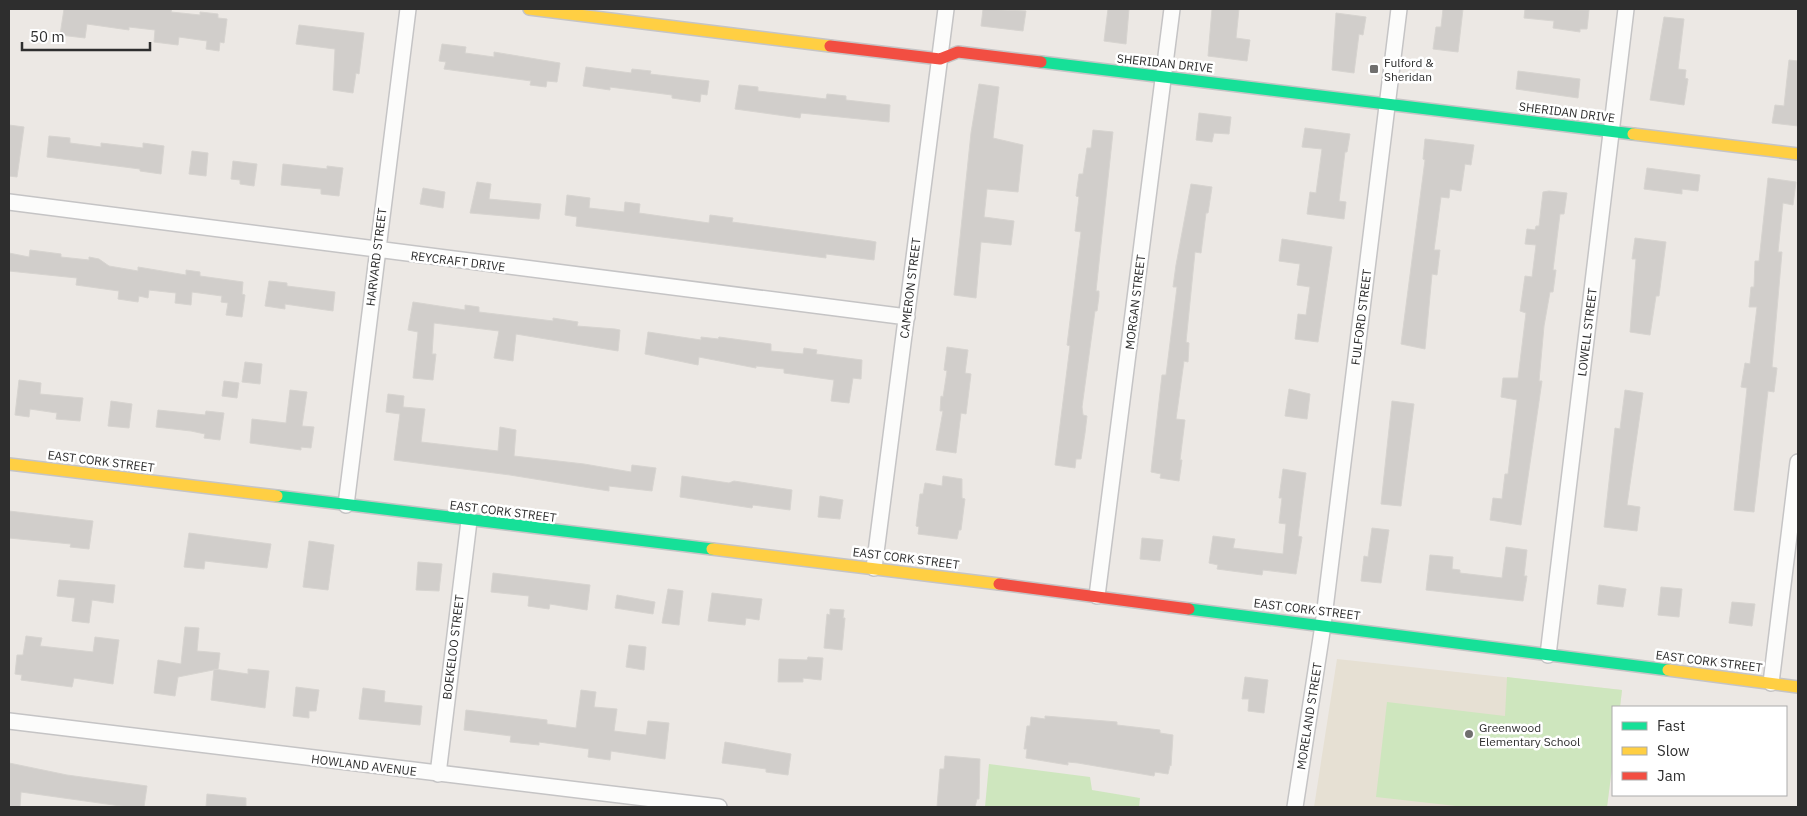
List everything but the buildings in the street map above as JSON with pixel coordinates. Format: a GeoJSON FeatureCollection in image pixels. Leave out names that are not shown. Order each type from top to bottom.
{"type":"FeatureCollection","features":[{"type":"Feature","properties":{"kind":"street","name":"HARVARD STREET"},"geometry":{"type":"LineString","coordinates":[[346,504],[408,9]]}},
{"type":"Feature","properties":{"kind":"street","name":"SHERIDAN DRIVE"},"geometry":{"type":"LineString","coordinates":[[529,9],[940,59],[958,52],[1798,154]]}},
{"type":"Feature","properties":{"kind":"street","name":"CAMERON STREET"},"geometry":{"type":"LineString","coordinates":[[874,568],[946,9]]}},
{"type":"Feature","properties":{"kind":"street","name":"MORGAN STREET"},"geometry":{"type":"LineString","coordinates":[[1097,596],[1172,9]]}},
{"type":"Feature","properties":{"kind":"street","name":"FULFORD STREET"},"geometry":{"type":"LineString","coordinates":[[1323,625],[1399,9]]}},
{"type":"Feature","properties":{"kind":"street","name":"LOWELL STREET"},"geometry":{"type":"LineString","coordinates":[[1548,655],[1626,9]]}},
{"type":"Feature","properties":{"kind":"street","name":"REYCRAFT DRIVE"},"geometry":{"type":"LineString","coordinates":[[9,202],[907,317]]}},
{"type":"Feature","properties":{"kind":"street"},"geometry":{"type":"LineString","coordinates":[[1772,683],[1798,462]]}},
{"type":"Feature","properties":{"kind":"street","name":"EAST CORK STREET"},"geometry":{"type":"LineString","coordinates":[[9,464],[346,504],[469,521],[874,568],[1798,686]]}},
{"type":"Feature","properties":{"kind":"street","name":"BOEKELOO STREET"},"geometry":{"type":"LineString","coordinates":[[438,774],[469,521]]}},
{"type":"Feature","properties":{"kind":"street","name":"MORELAND STREET"},"geometry":{"type":"LineString","coordinates":[[1295,807],[1323,625]]}},
{"type":"Feature","properties":{"kind":"street","name":"HOWLAND AVENUE"},"geometry":{"type":"LineString","coordinates":[[9,721],[719,807]]}},
{"type":"Feature","properties":{"kind":"shaded area","name":"Greenwood Elementary School"},"geometry":{"type":"Polygon","coordinates":[[[1337,659],[1622,690],[1620,706],[1612,706],[1612,768],[1607,807],[1314,807],[1337,659]]]}},
{"type":"Feature","properties":{"kind":"green space","name":"Greenwood Elementary School"},"geometry":{"type":"Polygon","coordinates":[[[1507,677],[1622,690],[1620,706],[1612,706],[1612,768],[1607,807],[1465,807],[1376,797],[1387,702],[1505,716],[1507,677]]]}},
{"type":"Feature","properties":{"kind":"green space"},"geometry":{"type":"Polygon","coordinates":[[[989,764],[1090,777],[1092,790],[1140,798],[1139,807],[985,807],[989,764]]]}},
{"type":"Feature","properties":{"kind":"traffic: fast"},"geometry":{"type":"LineString","coordinates":[[1041,62],[1633,134]]}},
{"type":"Feature","properties":{"kind":"traffic: fast"},"geometry":{"type":"LineString","coordinates":[[277,496],[712,549]]}},
{"type":"Feature","properties":{"kind":"traffic: fast"},"geometry":{"type":"LineString","coordinates":[[1189,609],[1668,670]]}},
{"type":"Feature","properties":{"kind":"traffic: slow"},"geometry":{"type":"LineString","coordinates":[[529,9],[830,46]]}},
{"type":"Feature","properties":{"kind":"traffic: slow"},"geometry":{"type":"LineString","coordinates":[[1633,134],[1798,154]]}},
{"type":"Feature","properties":{"kind":"traffic: slow"},"geometry":{"type":"LineString","coordinates":[[9,464],[277,496]]}},
{"type":"Feature","properties":{"kind":"traffic: slow"},"geometry":{"type":"LineString","coordinates":[[712,549],[999,584]]}},
{"type":"Feature","properties":{"kind":"traffic: slow"},"geometry":{"type":"LineString","coordinates":[[1668,670],[1798,687]]}},
{"type":"Feature","properties":{"kind":"traffic: jam"},"geometry":{"type":"LineString","coordinates":[[830,46],[940,59],[958,52],[1041,62]]}},
{"type":"Feature","properties":{"kind":"traffic: jam"},"geometry":{"type":"LineString","coordinates":[[999,584],[1189,609]]}},
{"type":"Feature","properties":{"kind":"place","name":"Fulford & Sheridan"},"geometry":{"type":"Point","coordinates":[1374,69]}},
{"type":"Feature","properties":{"kind":"place","name":"Greenwood Elementary School"},"geometry":{"type":"Point","coordinates":[1469,734]}}]}
